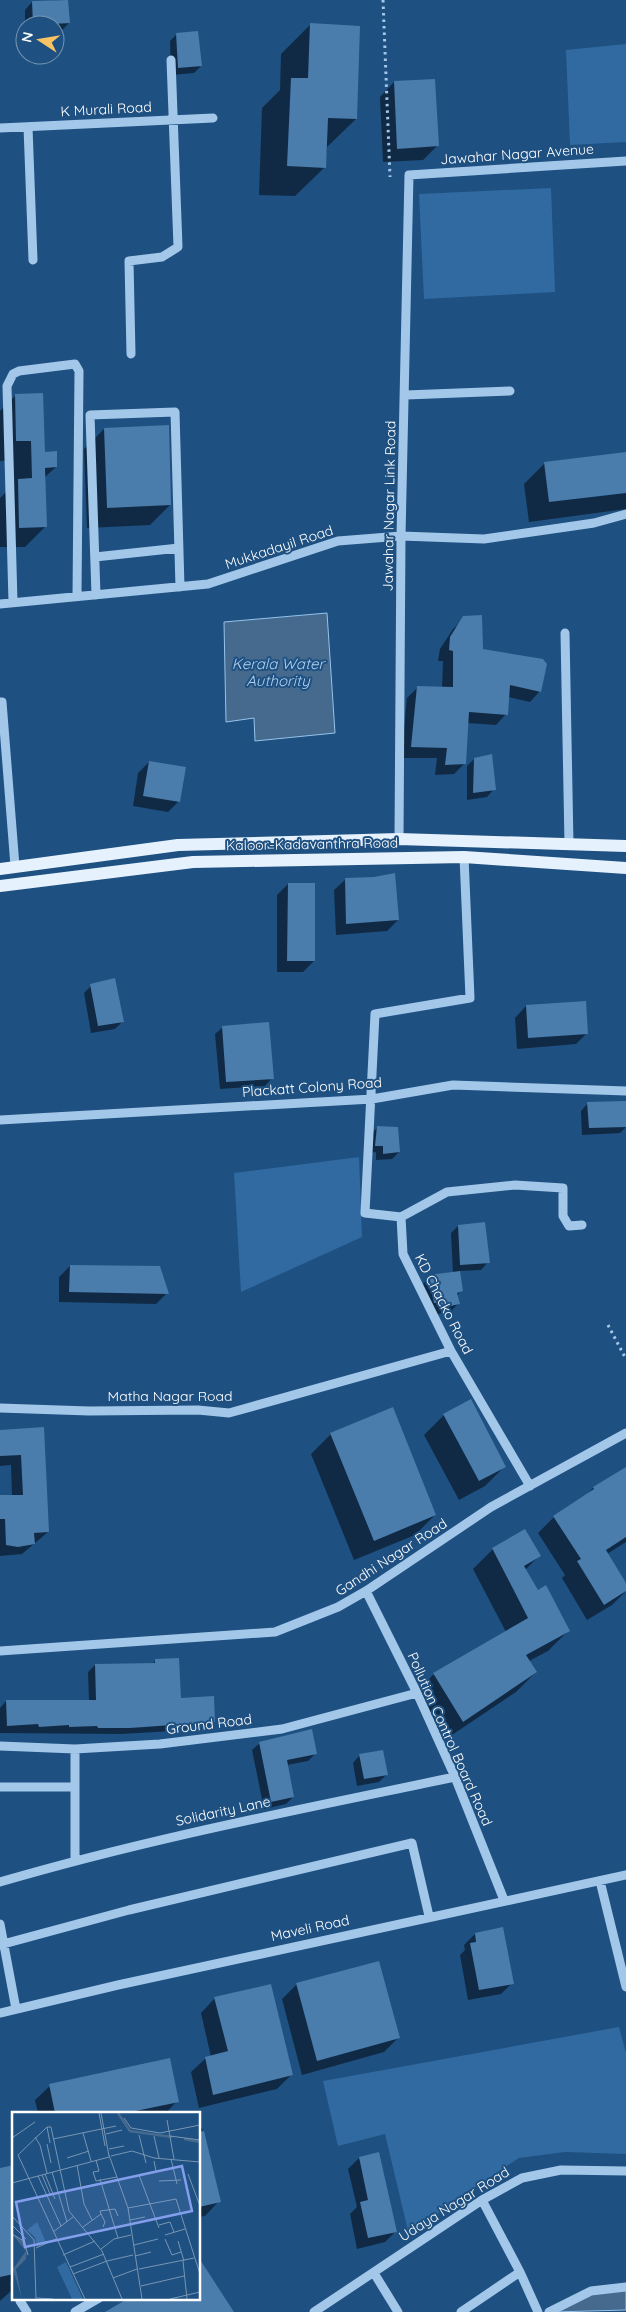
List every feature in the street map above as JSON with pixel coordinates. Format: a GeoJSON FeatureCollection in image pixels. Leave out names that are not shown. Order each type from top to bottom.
{"type":"FeatureCollection","features":[{"type":"Feature","properties":{"kind":"main road","name":"Kaloor-Kadavanthra Road"},"geometry":{"type":"LineString","coordinates":[[0,869],[178,845],[399,839],[626,846]]}},
{"type":"Feature","properties":{"kind":"main road"},"geometry":{"type":"LineString","coordinates":[[138,851],[139,868]]}},
{"type":"Feature","properties":{"kind":"main road","name":"Kaloor-Kadavanthra Road"},"geometry":{"type":"LineString","coordinates":[[0,886],[193,862],[464,857],[626,868]]}},
{"type":"Feature","properties":{"kind":"street"},"geometry":{"type":"LineString","coordinates":[[130,354],[129,261],[162,257],[178,247],[175,120],[171,60]]}},
{"type":"Feature","properties":{"kind":"street","name":"K Murali Road"},"geometry":{"type":"LineString","coordinates":[[0,128],[214,118]]}},
{"type":"Feature","properties":{"kind":"street"},"geometry":{"type":"LineString","coordinates":[[28,127],[33,260]]}},
{"type":"Feature","properties":{"kind":"street","name":"Jawahar Nagar Avenue"},"geometry":{"type":"LineString","coordinates":[[409,175],[626,161]]}},
{"type":"Feature","properties":{"kind":"street","name":"Jawahar Nagar Link Road"},"geometry":{"type":"LineString","coordinates":[[399,839],[401,536],[406,395],[409,175]]}},
{"type":"Feature","properties":{"kind":"street"},"geometry":{"type":"LineString","coordinates":[[13,602],[7,386],[13,374],[20,371],[75,364],[80,371],[77,596]]}},
{"type":"Feature","properties":{"kind":"street"},"geometry":{"type":"LineString","coordinates":[[406,395],[510,391]]}},
{"type":"Feature","properties":{"kind":"street"},"geometry":{"type":"LineString","coordinates":[[96,595],[90,415],[174,412],[180,587]]}},
{"type":"Feature","properties":{"kind":"street","name":"Mukkadayil Road"},"geometry":{"type":"LineString","coordinates":[[0,604],[208,584],[338,541],[401,536],[484,539],[594,523],[626,514]]}},
{"type":"Feature","properties":{"kind":"street"},"geometry":{"type":"LineString","coordinates":[[95,557],[179,548]]}},
{"type":"Feature","properties":{"kind":"street"},"geometry":{"type":"LineString","coordinates":[[565,633],[569,844]]}},
{"type":"Feature","properties":{"kind":"street"},"geometry":{"type":"LineString","coordinates":[[0,702],[2,702],[15,866]]}},
{"type":"Feature","properties":{"kind":"street"},"geometry":{"type":"LineString","coordinates":[[464,857],[470,998],[376,1014],[365,1213],[401,1217],[447,1192],[514,1185],[534,1186],[563,1188],[563,1216],[569,1226],[582,1225]]}},
{"type":"Feature","properties":{"kind":"street","name":"Plackatt Colony Road"},"geometry":{"type":"LineString","coordinates":[[0,1120],[372,1099],[453,1085],[626,1091]]}},
{"type":"Feature","properties":{"kind":"street","name":"KD Chacko Road"},"geometry":{"type":"LineString","coordinates":[[401,1217],[403,1254],[451,1351],[530,1486]]}},
{"type":"Feature","properties":{"kind":"street","name":"Matha Nagar Road"},"geometry":{"type":"LineString","coordinates":[[0,1408],[89,1411],[198,1410],[229,1413],[451,1351]]}},
{"type":"Feature","properties":{"kind":"street","name":"Gandhi Nagar Road"},"geometry":{"type":"LineString","coordinates":[[0,1650],[275,1632],[338,1608],[492,1507],[626,1433]]}},
{"type":"Feature","properties":{"kind":"street","name":"Pollution Control Board Road"},"geometry":{"type":"LineString","coordinates":[[366,1591],[417,1693],[455,1777],[504,1900]]}},
{"type":"Feature","properties":{"kind":"street","name":"Ground Road"},"geometry":{"type":"LineString","coordinates":[[0,1746],[75,1749],[160,1744],[282,1729],[417,1693]]}},
{"type":"Feature","properties":{"kind":"street"},"geometry":{"type":"LineString","coordinates":[[75,1749],[75,1860]]}},
{"type":"Feature","properties":{"kind":"street","name":"Solidarity Lane"},"geometry":{"type":"LineString","coordinates":[[0,1882],[75,1860],[214,1826],[455,1777]]}},
{"type":"Feature","properties":{"kind":"street"},"geometry":{"type":"LineString","coordinates":[[0,1788],[74,1787]]}},
{"type":"Feature","properties":{"kind":"street"},"geometry":{"type":"LineString","coordinates":[[2,1945],[129,1910],[412,1843],[429,1916]]}},
{"type":"Feature","properties":{"kind":"street","name":"Maveli Road"},"geometry":{"type":"LineString","coordinates":[[0,2013],[118,1984],[626,1875]]}},
{"type":"Feature","properties":{"kind":"street"},"geometry":{"type":"LineString","coordinates":[[600,1881],[626,1987]]}},
{"type":"Feature","properties":{"kind":"street"},"geometry":{"type":"LineString","coordinates":[[0,1924],[2,1945],[16,2009]]}},
{"type":"Feature","properties":{"kind":"street","name":"Udaya Nagar Road"},"geometry":{"type":"LineString","coordinates":[[314,2312],[482,2200],[522,2178],[562,2170],[626,2171]]}},
{"type":"Feature","properties":{"kind":"street"},"geometry":{"type":"LineString","coordinates":[[482,2200],[520,2272],[538,2312]]}},
{"type":"Feature","properties":{"kind":"street"},"geometry":{"type":"LineString","coordinates":[[461,2312],[520,2272]]}},
{"type":"Feature","properties":{"kind":"street"},"geometry":{"type":"LineString","coordinates":[[374,2273],[398,2312]]}},
{"type":"Feature","properties":{"kind":"street"},"geometry":{"type":"LineString","coordinates":[[549,2312],[591,2292],[626,2287]]}},
{"type":"Feature","properties":{"kind":"street"},"geometry":{"type":"LineString","coordinates":[[20,2300],[27,2312]]}},
{"type":"Feature","properties":{"kind":"street"},"geometry":{"type":"LineString","coordinates":[[75,2312],[96,2300]]}},
{"type":"Feature","properties":{"kind":"path"},"geometry":{"type":"LineString","coordinates":[[383,0],[390,177]]}},
{"type":"Feature","properties":{"kind":"path"},"geometry":{"type":"LineString","coordinates":[[608,1325],[626,1359]]}},
{"type":"Feature","properties":{"kind":"shaded area"},"geometry":{"type":"Polygon","coordinates":[[[626,44],[626,142],[570,145],[566,50],[626,44]]]}},
{"type":"Feature","properties":{"kind":"shaded area"},"geometry":{"type":"Polygon","coordinates":[[[551,188],[555,292],[424,299],[419,194],[551,188]]]}},
{"type":"Feature","properties":{"kind":"shaded area"},"geometry":{"type":"Polygon","coordinates":[[[359,1157],[362,1237],[241,1292],[234,1173],[359,1157]]]}},
{"type":"Feature","properties":{"kind":"shaded area"},"geometry":{"type":"Polygon","coordinates":[[[619,2027],[626,2053],[626,2154],[565,2152],[519,2158],[469,2191],[409,2235],[385,2134],[338,2146],[323,2081],[619,2027]]]}},
{"type":"Feature","properties":{"kind":"water","name":"Kerala Water Authority"},"geometry":{"type":"Polygon","coordinates":[[[327,613],[335,733],[255,741],[254,718],[226,722],[224,622],[327,613]]]}},
{"type":"Feature","properties":{"kind":"water"},"geometry":{"type":"Polygon","coordinates":[[[626,2289],[626,2310],[553,2312],[592,2294],[626,2289]]]}},
{"type":"Feature","properties":{"kind":"building"},"geometry":{"type":"Polygon","coordinates":[[[68,0],[70,23],[65,23],[65,15],[33,15],[32,1],[68,0]]]}},
{"type":"Feature","properties":{"kind":"building"},"geometry":{"type":"Polygon","coordinates":[[[310,23],[360,26],[357,119],[328,118],[326,168],[287,166],[291,78],[308,78],[310,23]]]}},
{"type":"Feature","properties":{"kind":"building"},"geometry":{"type":"Polygon","coordinates":[[[198,31],[202,66],[178,68],[176,33],[198,31]]]}},
{"type":"Feature","properties":{"kind":"building"},"geometry":{"type":"Polygon","coordinates":[[[435,79],[439,146],[397,149],[394,81],[435,79]]]}},
{"type":"Feature","properties":{"kind":"building"},"geometry":{"type":"Polygon","coordinates":[[[43,393],[45,452],[57,451],[57,467],[45,468],[47,527],[19,528],[18,479],[32,478],[31,441],[16,441],[15,394],[43,393]]]}},
{"type":"Feature","properties":{"kind":"building"},"geometry":{"type":"Polygon","coordinates":[[[169,425],[171,505],[107,508],[104,428],[169,425]]]}},
{"type":"Feature","properties":{"kind":"building"},"geometry":{"type":"Polygon","coordinates":[[[626,452],[626,493],[549,502],[544,462],[626,452]]]}},
{"type":"Feature","properties":{"kind":"building"},"geometry":{"type":"Polygon","coordinates":[[[482,615],[483,649],[543,659],[547,664],[541,692],[510,685],[508,715],[469,712],[466,764],[445,765],[447,748],[411,747],[417,686],[453,687],[453,651],[449,650],[450,637],[463,616],[482,615]]]}},
{"type":"Feature","properties":{"kind":"building"},"geometry":{"type":"Polygon","coordinates":[[[492,754],[496,790],[473,793],[474,758],[492,754]]]}},
{"type":"Feature","properties":{"kind":"building"},"geometry":{"type":"Polygon","coordinates":[[[149,761],[186,767],[180,802],[143,796],[149,761]]]}},
{"type":"Feature","properties":{"kind":"building"},"geometry":{"type":"Polygon","coordinates":[[[395,873],[399,920],[346,924],[345,878],[374,877],[395,873]]]}},
{"type":"Feature","properties":{"kind":"building"},"geometry":{"type":"Polygon","coordinates":[[[288,883],[315,883],[315,961],[287,961],[288,883]]]}},
{"type":"Feature","properties":{"kind":"building"},"geometry":{"type":"Polygon","coordinates":[[[115,978],[124,1022],[98,1026],[90,984],[115,978]]]}},
{"type":"Feature","properties":{"kind":"building"},"geometry":{"type":"Polygon","coordinates":[[[586,1001],[588,1034],[528,1038],[526,1005],[586,1001]]]}},
{"type":"Feature","properties":{"kind":"building"},"geometry":{"type":"Polygon","coordinates":[[[269,1022],[274,1079],[226,1082],[222,1026],[269,1022]]]}},
{"type":"Feature","properties":{"kind":"building"},"geometry":{"type":"Polygon","coordinates":[[[626,1101],[626,1127],[589,1128],[587,1102],[626,1101]]]}},
{"type":"Feature","properties":{"kind":"building"},"geometry":{"type":"Polygon","coordinates":[[[377,1126],[398,1127],[400,1152],[383,1154],[383,1146],[375,1146],[377,1126]]]}},
{"type":"Feature","properties":{"kind":"building"},"geometry":{"type":"Polygon","coordinates":[[[485,1222],[490,1263],[460,1265],[458,1225],[485,1222]]]}},
{"type":"Feature","properties":{"kind":"building"},"geometry":{"type":"Polygon","coordinates":[[[70,1265],[160,1266],[169,1294],[69,1292],[70,1265]]]}},
{"type":"Feature","properties":{"kind":"building"},"geometry":{"type":"Polygon","coordinates":[[[460,1271],[463,1291],[457,1293],[460,1304],[441,1308],[440,1302],[434,1303],[429,1275],[460,1271]]]}},
{"type":"Feature","properties":{"kind":"building"},"geometry":{"type":"Polygon","coordinates":[[[471,1399],[506,1467],[479,1481],[443,1414],[471,1399]]]}},
{"type":"Feature","properties":{"kind":"building"},"geometry":{"type":"Polygon","coordinates":[[[393,1407],[436,1515],[374,1541],[330,1433],[393,1407]]]}},
{"type":"Feature","properties":{"kind":"building"},"geometry":{"type":"Polygon","coordinates":[[[44,1427],[49,1532],[34,1533],[35,1544],[18,1547],[6,1545],[5,1519],[0,1519],[0,1495],[23,1495],[21,1455],[0,1456],[0,1430],[44,1427]]]}},
{"type":"Feature","properties":{"kind":"building"},"geometry":{"type":"Polygon","coordinates":[[[626,1467],[626,1537],[606,1550],[626,1583],[626,1591],[604,1605],[577,1561],[581,1559],[553,1516],[594,1489],[593,1487],[626,1467]]]}},
{"type":"Feature","properties":{"kind":"building"},"geometry":{"type":"Polygon","coordinates":[[[525,1529],[541,1556],[524,1566],[538,1590],[546,1585],[570,1631],[526,1655],[537,1672],[463,1722],[433,1673],[528,1618],[492,1548],[525,1529]]]}},
{"type":"Feature","properties":{"kind":"building"},"geometry":{"type":"Polygon","coordinates":[[[179,1658],[181,1698],[214,1696],[215,1722],[130,1728],[69,1727],[69,1725],[39,1727],[38,1724],[7,1726],[6,1700],[96,1700],[95,1664],[155,1663],[155,1659],[179,1658]]]}},
{"type":"Feature","properties":{"kind":"building"},"geometry":{"type":"Polygon","coordinates":[[[312,1729],[317,1754],[287,1760],[294,1797],[271,1802],[259,1742],[312,1729]]]}},
{"type":"Feature","properties":{"kind":"building"},"geometry":{"type":"Polygon","coordinates":[[[383,1750],[388,1775],[364,1779],[359,1754],[383,1750]]]}},
{"type":"Feature","properties":{"kind":"building"},"geometry":{"type":"Polygon","coordinates":[[[503,1927],[514,1984],[479,1990],[470,1943],[476,1942],[475,1933],[503,1927]]]}},
{"type":"Feature","properties":{"kind":"building"},"geometry":{"type":"Polygon","coordinates":[[[379,1961],[400,2038],[317,2061],[296,1983],[379,1961]]]}},
{"type":"Feature","properties":{"kind":"building"},"geometry":{"type":"Polygon","coordinates":[[[271,1984],[293,2075],[213,2095],[205,2057],[228,2051],[214,1997],[271,1984]]]}},
{"type":"Feature","properties":{"kind":"building"},"geometry":{"type":"Polygon","coordinates":[[[170,2058],[179,2102],[131,2112],[55,2112],[49,2084],[170,2058]]]}},
{"type":"Feature","properties":{"kind":"building"},"geometry":{"type":"Polygon","coordinates":[[[204,2131],[221,2202],[200,2207],[200,2132],[204,2131]]]}},
{"type":"Feature","properties":{"kind":"building"},"geometry":{"type":"Polygon","coordinates":[[[379,2152],[397,2232],[368,2238],[360,2202],[368,2200],[359,2157],[379,2152]]]}},
{"type":"Feature","properties":{"kind":"building"},"geometry":{"type":"Polygon","coordinates":[[[12,2165],[12,2274],[0,2277],[0,2168],[12,2165]]]}},
{"type":"Feature","properties":{"kind":"building"},"geometry":{"type":"Polygon","coordinates":[[[200,2260],[234,2312],[105,2312],[126,2300],[200,2300],[200,2260]]]}}]}
